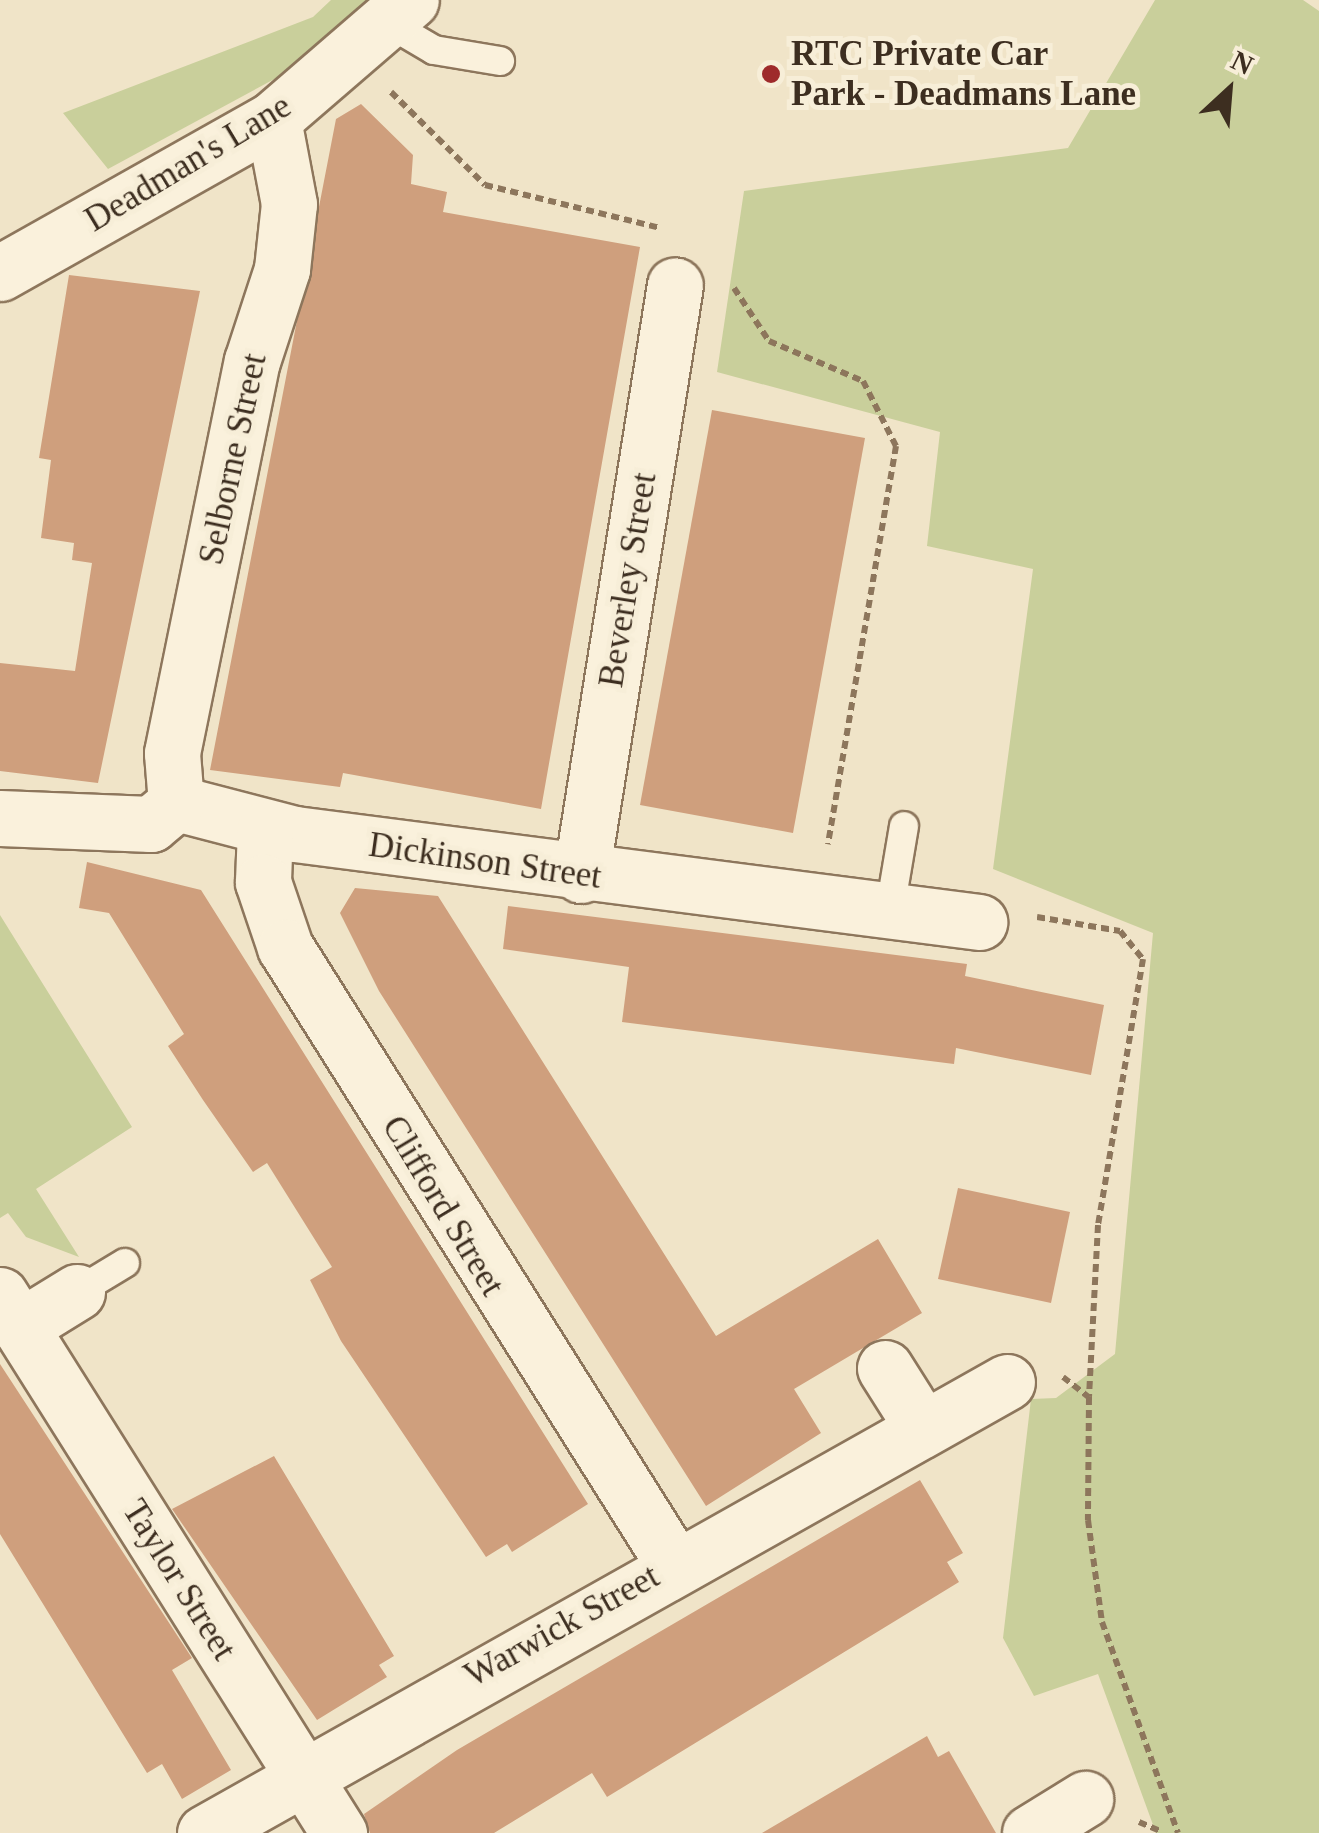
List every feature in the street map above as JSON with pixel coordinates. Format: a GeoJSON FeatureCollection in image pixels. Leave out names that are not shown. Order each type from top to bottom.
{"type":"FeatureCollection","features":[{"type":"Feature","properties":{"kind":"street","name":"Deadman's Lane"},"geometry":{"type":"LineString","coordinates":[[0,273],[273,119],[399,12]]}},
{"type":"Feature","properties":{"kind":"street","name":"Selborne Street"},"geometry":{"type":"LineString","coordinates":[[176,803],[172,753],[252,361],[282,268],[289,204],[273,119]]}},
{"type":"Feature","properties":{"kind":"street","name":"Beverley Street"},"geometry":{"type":"LineString","coordinates":[[581,875],[675,286]]}},
{"type":"Feature","properties":{"kind":"street"},"geometry":{"type":"LineString","coordinates":[[0,818],[150,824],[176,803]]}},
{"type":"Feature","properties":{"kind":"street","name":"Dickinson Street"},"geometry":{"type":"LineString","coordinates":[[176,803],[265,828],[581,875],[889,915],[979,922]]}},
{"type":"Feature","properties":{"kind":"street","name":"Clifford Street"},"geometry":{"type":"LineString","coordinates":[[265,828],[263,882],[285,947],[673,1564]]}},
{"type":"Feature","properties":{"kind":"street","name":"Taylor Street"},"geometry":{"type":"LineString","coordinates":[[76,1292],[10,1311],[340,1833]]}},
{"type":"Feature","properties":{"kind":"street"},"geometry":{"type":"LineString","coordinates":[[885,1368],[922,1428]]}},
{"type":"Feature","properties":{"kind":"street","name":"Warwick Street"},"geometry":{"type":"LineString","coordinates":[[205,1833],[301,1774],[673,1564],[1029,1374]]}},
{"type":"Feature","properties":{"kind":"street"},"geometry":{"type":"LineString","coordinates":[[1030,1833],[1085,1799]]}},
{"type":"Feature","properties":{"kind":"lane"},"geometry":{"type":"LineString","coordinates":[[399,12],[434,50],[500,62]]}},
{"type":"Feature","properties":{"kind":"lane"},"geometry":{"type":"LineString","coordinates":[[889,915],[904,826]]}},
{"type":"Feature","properties":{"kind":"lane"},"geometry":{"type":"LineString","coordinates":[[76,1292],[125,1262]]}},
{"type":"Feature","properties":{"kind":"path"},"geometry":{"type":"LineString","coordinates":[[818,905],[896,446]]}},
{"type":"Feature","properties":{"kind":"path"},"geometry":{"type":"LineString","coordinates":[[979,922],[1044,916],[1120,930],[1144,959],[1098,1225],[1089,1397],[1088,1520],[1102,1622],[1178,1833]]}},
{"type":"Feature","properties":{"kind":"path"},"geometry":{"type":"LineString","coordinates":[[1029,1374],[1089,1397]]}},
{"type":"Feature","properties":{"kind":"green space"},"geometry":{"type":"Polygon","coordinates":[[[331,0],[371,0],[304,63],[108,169],[63,113],[313,17],[331,0]]]}},
{"type":"Feature","properties":{"kind":"green space"},"geometry":{"type":"Polygon","coordinates":[[[1155,0],[1303,0],[1319,11],[1319,1833],[1156,1833],[1098,1674],[1034,1696],[1003,1638],[1031,1399],[1056,1398],[1115,1354],[1153,933],[993,869],[1033,569],[927,546],[940,432],[717,372],[744,191],[1068,148],[1155,0]]]}},
{"type":"Feature","properties":{"kind":"green space"},"geometry":{"type":"Polygon","coordinates":[[[0,915],[132,1127],[36,1189],[79,1257],[26,1237],[8,1213],[0,1218],[0,915]]]}},
{"type":"Feature","properties":{"kind":"building"},"geometry":{"type":"Polygon","coordinates":[[[361,104],[413,155],[411,184],[447,192],[443,212],[640,247],[541,809],[343,773],[340,787],[210,770],[336,119],[361,104]]]}},
{"type":"Feature","properties":{"kind":"building"},"geometry":{"type":"Polygon","coordinates":[[[69,275],[200,291],[98,783],[0,771],[0,663],[75,671],[92,563],[72,560],[74,543],[41,538],[51,460],[39,458],[69,275]]]}},
{"type":"Feature","properties":{"kind":"building"},"geometry":{"type":"Polygon","coordinates":[[[712,410],[865,438],[793,833],[640,805],[712,410]]]}},
{"type":"Feature","properties":{"kind":"building"},"geometry":{"type":"Polygon","coordinates":[[[87,862],[201,890],[588,1504],[512,1552],[507,1544],[486,1557],[341,1341],[310,1280],[332,1267],[267,1163],[253,1172],[168,1046],[184,1034],[109,913],[79,908],[87,862]]]}},
{"type":"Feature","properties":{"kind":"building"},"geometry":{"type":"Polygon","coordinates":[[[355,888],[438,896],[716,1336],[878,1239],[922,1313],[794,1389],[821,1433],[706,1506],[379,991],[340,913],[355,888]]]}},
{"type":"Feature","properties":{"kind":"building"},"geometry":{"type":"Polygon","coordinates":[[[508,906],[967,964],[965,976],[1104,1005],[1091,1075],[956,1048],[954,1064],[622,1022],[629,967],[503,949],[508,906]]]}},
{"type":"Feature","properties":{"kind":"building"},"geometry":{"type":"Polygon","coordinates":[[[958,1188],[1070,1212],[1051,1303],[938,1279],[958,1188]]]}},
{"type":"Feature","properties":{"kind":"building"},"geometry":{"type":"Polygon","coordinates":[[[0,1364],[192,1658],[172,1670],[231,1770],[182,1799],[162,1764],[147,1773],[0,1534],[0,1364]]]}},
{"type":"Feature","properties":{"kind":"building"},"geometry":{"type":"Polygon","coordinates":[[[274,1456],[394,1656],[379,1665],[387,1677],[317,1720],[172,1509],[274,1456]]]}},
{"type":"Feature","properties":{"kind":"building"},"geometry":{"type":"Polygon","coordinates":[[[920,1480],[963,1553],[947,1562],[959,1582],[607,1797],[592,1773],[494,1833],[370,1833],[364,1814],[457,1750],[920,1480]]]}},
{"type":"Feature","properties":{"kind":"building"},"geometry":{"type":"Polygon","coordinates":[[[927,1736],[938,1757],[949,1751],[996,1833],[762,1833],[927,1736]]]}},
{"type":"Feature","properties":{"kind":"place","name":"RTC Private Car Park - Deadmans Lane"},"geometry":{"type":"Point","coordinates":[771,74]}}]}
